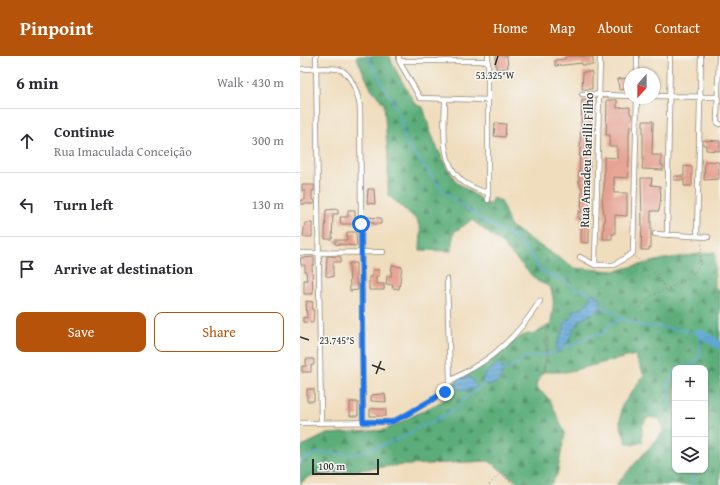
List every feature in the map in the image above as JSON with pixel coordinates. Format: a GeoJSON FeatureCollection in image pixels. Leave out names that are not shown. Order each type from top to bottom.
{"type":"FeatureCollection","features":[{"type":"Feature","properties":{"kind":"street"},"geometry":{"type":"LineString","coordinates":[[316,56],[321,423]]}},
{"type":"Feature","properties":{"kind":"street","name":"Rua Amadeu Barilli Filho"},"geometry":{"type":"LineString","coordinates":[[594,265],[600,56]]}},
{"type":"Feature","properties":{"kind":"street"},"geometry":{"type":"LineString","coordinates":[[637,56],[637,68]]}},
{"type":"Feature","properties":{"kind":"street"},"geometry":{"type":"LineString","coordinates":[[668,235],[668,96],[670,56]]}},
{"type":"Feature","properties":{"kind":"street"},"geometry":{"type":"LineString","coordinates":[[699,236],[701,56]]}},
{"type":"Feature","properties":{"kind":"street"},"geometry":{"type":"LineString","coordinates":[[719,56],[717,120],[718,124],[720,124]]}},
{"type":"Feature","properties":{"kind":"street"},"geometry":{"type":"LineString","coordinates":[[488,100],[420,98],[399,59],[488,58],[488,100],[488,200]]}},
{"type":"Feature","properties":{"kind":"street"},"geometry":{"type":"LineString","coordinates":[[300,69],[339,69],[345,72],[349,77],[359,100],[363,422]]}},
{"type":"Feature","properties":{"kind":"street"},"geometry":{"type":"LineString","coordinates":[[582,94],[624,96]]}},
{"type":"Feature","properties":{"kind":"street"},"geometry":{"type":"LineString","coordinates":[[660,96],[718,97]]}},
{"type":"Feature","properties":{"kind":"street"},"geometry":{"type":"LineString","coordinates":[[445,99],[445,145],[447,157],[453,170],[460,179],[470,186],[488,193]]}},
{"type":"Feature","properties":{"kind":"street"},"geometry":{"type":"LineString","coordinates":[[580,257],[594,265],[614,265],[633,253],[637,104]]}},
{"type":"Feature","properties":{"kind":"street"},"geometry":{"type":"LineString","coordinates":[[654,234],[708,237]]}},
{"type":"Feature","properties":{"kind":"street"},"geometry":{"type":"LineString","coordinates":[[300,253],[383,252]]}},
{"type":"Feature","properties":{"kind":"street"},"geometry":{"type":"LineString","coordinates":[[300,423],[392,422],[445,392],[450,381],[447,279]]}},
{"type":"Feature","properties":{"kind":"street"},"geometry":{"type":"LineString","coordinates":[[450,381],[495,354],[533,312],[540,301]]}},
{"type":"Feature","properties":{"kind":"path"},"geometry":{"type":"LineString","coordinates":[[639,310],[645,301],[652,295],[691,276],[700,265],[699,236]]}},
{"type":"Feature","properties":{"kind":"path"},"geometry":{"type":"LineString","coordinates":[[633,253],[637,259],[658,274],[665,290]]}},
{"type":"Feature","properties":{"kind":"path"},"geometry":{"type":"LineString","coordinates":[[489,485],[500,473],[514,485]]}},
{"type":"Feature","properties":{"kind":"green space"},"geometry":{"type":"Polygon","coordinates":[[[356,56],[390,56],[392,63],[415,104],[423,107],[438,150],[456,182],[489,205],[493,198],[501,201],[510,226],[574,268],[614,271],[664,259],[715,252],[715,289],[720,289],[720,485],[616,485],[663,432],[660,419],[648,417],[642,426],[642,442],[633,445],[626,442],[620,424],[621,407],[644,375],[635,355],[566,372],[544,372],[553,307],[553,297],[550,287],[537,281],[502,244],[472,220],[454,232],[451,251],[420,250],[421,231],[417,220],[388,195],[388,159],[384,104],[370,87],[356,56]]]}},
{"type":"Feature","properties":{"kind":"green space"},"geometry":{"type":"Polygon","coordinates":[[[549,325],[543,372],[536,384],[538,389],[550,400],[565,433],[557,475],[550,485],[521,485],[489,461],[390,466],[308,477],[300,484],[300,447],[327,434],[385,430],[452,396],[453,383],[522,336],[528,334],[533,335],[549,325]]]}},
{"type":"Feature","properties":{"kind":"water"},"geometry":{"type":"Polygon","coordinates":[[[594,293],[597,298],[600,296],[601,309],[579,321],[568,342],[556,354],[557,344],[564,329],[564,323],[573,316],[573,310],[579,310],[583,307],[590,300],[591,294],[594,293]]]}},
{"type":"Feature","properties":{"kind":"water"},"geometry":{"type":"Polygon","coordinates":[[[497,364],[501,364],[502,368],[499,381],[491,385],[487,385],[482,382],[485,374],[497,364]]]}},
{"type":"Feature","properties":{"kind":"water"},"geometry":{"type":"Polygon","coordinates":[[[468,376],[477,386],[468,390],[458,389],[456,384],[458,379],[468,376]]]}},
{"type":"Feature","properties":{"kind":"building"},"geometry":{"type":"Polygon","coordinates":[[[496,56],[507,56],[508,68],[496,69],[496,56]]]}},
{"type":"Feature","properties":{"kind":"building"},"geometry":{"type":"Polygon","coordinates":[[[577,56],[593,57],[593,65],[582,65],[582,63],[555,66],[555,60],[577,56]]]}},
{"type":"Feature","properties":{"kind":"building"},"geometry":{"type":"Polygon","coordinates":[[[583,72],[592,72],[592,89],[582,89],[583,72]]]}},
{"type":"Feature","properties":{"kind":"building"},"geometry":{"type":"Polygon","coordinates":[[[624,78],[624,89],[619,90],[618,79],[624,78]]]}},
{"type":"Feature","properties":{"kind":"building"},"geometry":{"type":"Polygon","coordinates":[[[582,100],[592,101],[589,243],[581,242],[581,222],[580,218],[578,218],[578,212],[581,212],[582,187],[580,187],[579,176],[582,100]]]}},
{"type":"Feature","properties":{"kind":"building"},"geometry":{"type":"Polygon","coordinates":[[[607,100],[617,100],[617,108],[630,107],[630,114],[632,114],[629,136],[628,178],[614,177],[614,193],[627,193],[627,216],[615,215],[615,234],[612,234],[612,239],[603,239],[605,222],[602,199],[604,187],[604,157],[617,158],[617,146],[609,146],[610,135],[606,135],[607,100]]]}},
{"type":"Feature","properties":{"kind":"building"},"geometry":{"type":"Polygon","coordinates":[[[643,121],[653,121],[652,155],[661,155],[661,165],[663,165],[663,170],[642,169],[643,121]]]}},
{"type":"Feature","properties":{"kind":"building"},"geometry":{"type":"Polygon","coordinates":[[[495,123],[506,124],[505,137],[494,136],[495,123]]]}},
{"type":"Feature","properties":{"kind":"building"},"geometry":{"type":"Polygon","coordinates":[[[703,140],[720,141],[720,151],[706,150],[706,145],[703,145],[703,140]]]}},
{"type":"Feature","properties":{"kind":"building"},"geometry":{"type":"Polygon","coordinates":[[[705,161],[719,162],[719,179],[704,180],[705,161]]]}},
{"type":"Feature","properties":{"kind":"building"},"geometry":{"type":"Polygon","coordinates":[[[684,166],[692,167],[692,186],[684,186],[684,180],[674,180],[674,176],[684,176],[684,166]]]}},
{"type":"Feature","properties":{"kind":"building"},"geometry":{"type":"Polygon","coordinates":[[[641,178],[652,178],[651,185],[660,186],[661,196],[659,211],[651,211],[651,248],[649,247],[649,250],[641,250],[641,178]]]}},
{"type":"Feature","properties":{"kind":"building"},"geometry":{"type":"Polygon","coordinates":[[[302,185],[314,185],[312,200],[314,200],[314,204],[300,204],[300,200],[305,200],[305,191],[302,191],[302,185]]]}},
{"type":"Feature","properties":{"kind":"building"},"geometry":{"type":"Polygon","coordinates":[[[368,189],[374,189],[375,204],[367,203],[368,189]]]}},
{"type":"Feature","properties":{"kind":"building"},"geometry":{"type":"Polygon","coordinates":[[[338,209],[338,214],[333,214],[332,239],[325,239],[326,210],[338,209]]]}},
{"type":"Feature","properties":{"kind":"building"},"geometry":{"type":"Polygon","coordinates":[[[348,210],[355,210],[355,224],[341,224],[340,217],[348,217],[348,210]]]}},
{"type":"Feature","properties":{"kind":"building"},"geometry":{"type":"Polygon","coordinates":[[[365,218],[381,218],[381,224],[373,224],[373,222],[365,221],[365,218]]]}},
{"type":"Feature","properties":{"kind":"building"},"geometry":{"type":"Polygon","coordinates":[[[305,223],[312,223],[312,237],[303,237],[305,223]]]}},
{"type":"Feature","properties":{"kind":"building"},"geometry":{"type":"Polygon","coordinates":[[[347,232],[356,232],[357,246],[335,244],[335,240],[347,240],[347,232]]]}},
{"type":"Feature","properties":{"kind":"building"},"geometry":{"type":"Polygon","coordinates":[[[327,256],[341,257],[341,262],[333,262],[333,277],[326,276],[327,256]]]}},
{"type":"Feature","properties":{"kind":"building"},"geometry":{"type":"Polygon","coordinates":[[[314,257],[314,265],[312,265],[313,294],[304,294],[304,280],[307,280],[305,265],[301,265],[300,258],[314,257]]]}},
{"type":"Feature","properties":{"kind":"building"},"geometry":{"type":"Polygon","coordinates":[[[349,263],[356,263],[356,284],[358,284],[358,290],[350,291],[349,263]]]}},
{"type":"Feature","properties":{"kind":"building"},"geometry":{"type":"Polygon","coordinates":[[[392,265],[402,267],[399,289],[392,288],[393,285],[386,284],[387,276],[391,276],[392,265]]]}},
{"type":"Feature","properties":{"kind":"building"},"geometry":{"type":"Polygon","coordinates":[[[372,270],[379,270],[379,276],[376,276],[376,284],[384,284],[384,290],[369,290],[369,277],[372,277],[372,270]]]}},
{"type":"Feature","properties":{"kind":"building"},"geometry":{"type":"Polygon","coordinates":[[[306,301],[313,302],[313,323],[303,322],[303,317],[307,318],[306,301]]]}},
{"type":"Feature","properties":{"kind":"building"},"geometry":{"type":"Polygon","coordinates":[[[306,359],[314,359],[314,365],[311,365],[311,372],[302,372],[302,366],[306,366],[306,359]]]}},
{"type":"Feature","properties":{"kind":"building"},"geometry":{"type":"Polygon","coordinates":[[[307,389],[314,389],[314,401],[307,401],[307,389]]]}},
{"type":"Feature","properties":{"kind":"building"},"geometry":{"type":"Polygon","coordinates":[[[385,394],[386,402],[371,401],[371,395],[385,394]]]}},
{"type":"Feature","properties":{"kind":"building"},"geometry":{"type":"Polygon","coordinates":[[[350,402],[358,402],[358,416],[350,416],[350,402]]]}},
{"type":"Feature","properties":{"kind":"building"},"geometry":{"type":"Polygon","coordinates":[[[370,409],[386,409],[386,416],[370,416],[370,409]]]}},
{"type":"Feature","properties":{"kind":"waterway"},"geometry":{"type":"LineString","coordinates":[[367,56],[400,114],[405,141],[443,191],[482,220],[512,236],[535,260],[539,269],[551,276],[563,279],[576,289],[593,295]]}},
{"type":"Feature","properties":{"kind":"waterway"},"geometry":{"type":"LineString","coordinates":[[601,306],[616,313],[623,319]]}},
{"type":"Feature","properties":{"kind":"waterway"},"geometry":{"type":"LineString","coordinates":[[560,350],[593,335],[604,333],[610,323],[623,319],[644,326],[700,333],[700,356],[693,364],[689,365]]}},
{"type":"Feature","properties":{"kind":"waterway"},"geometry":{"type":"LineString","coordinates":[[700,333],[720,345]]}},
{"type":"Feature","properties":{"kind":"waterway"},"geometry":{"type":"LineString","coordinates":[[503,371],[524,359],[556,352]]}},
{"type":"Feature","properties":{"kind":"waterway"},"geometry":{"type":"LineString","coordinates":[[672,377],[668,385],[669,403],[672,405]]}},
{"type":"Feature","properties":{"kind":"waterway"},"geometry":{"type":"LineString","coordinates":[[300,462],[316,453],[352,454],[363,452],[401,438],[455,409],[464,399],[485,384]]}},
{"type":"Feature","properties":{"kind":"waterway"},"geometry":{"type":"LineString","coordinates":[[691,484],[693,473]]}},
{"type":"Feature","properties":{"kind":"route"},"geometry":{"type":"LineString","coordinates":[[361,224],[363,422],[392,422],[445,392]]}}]}
